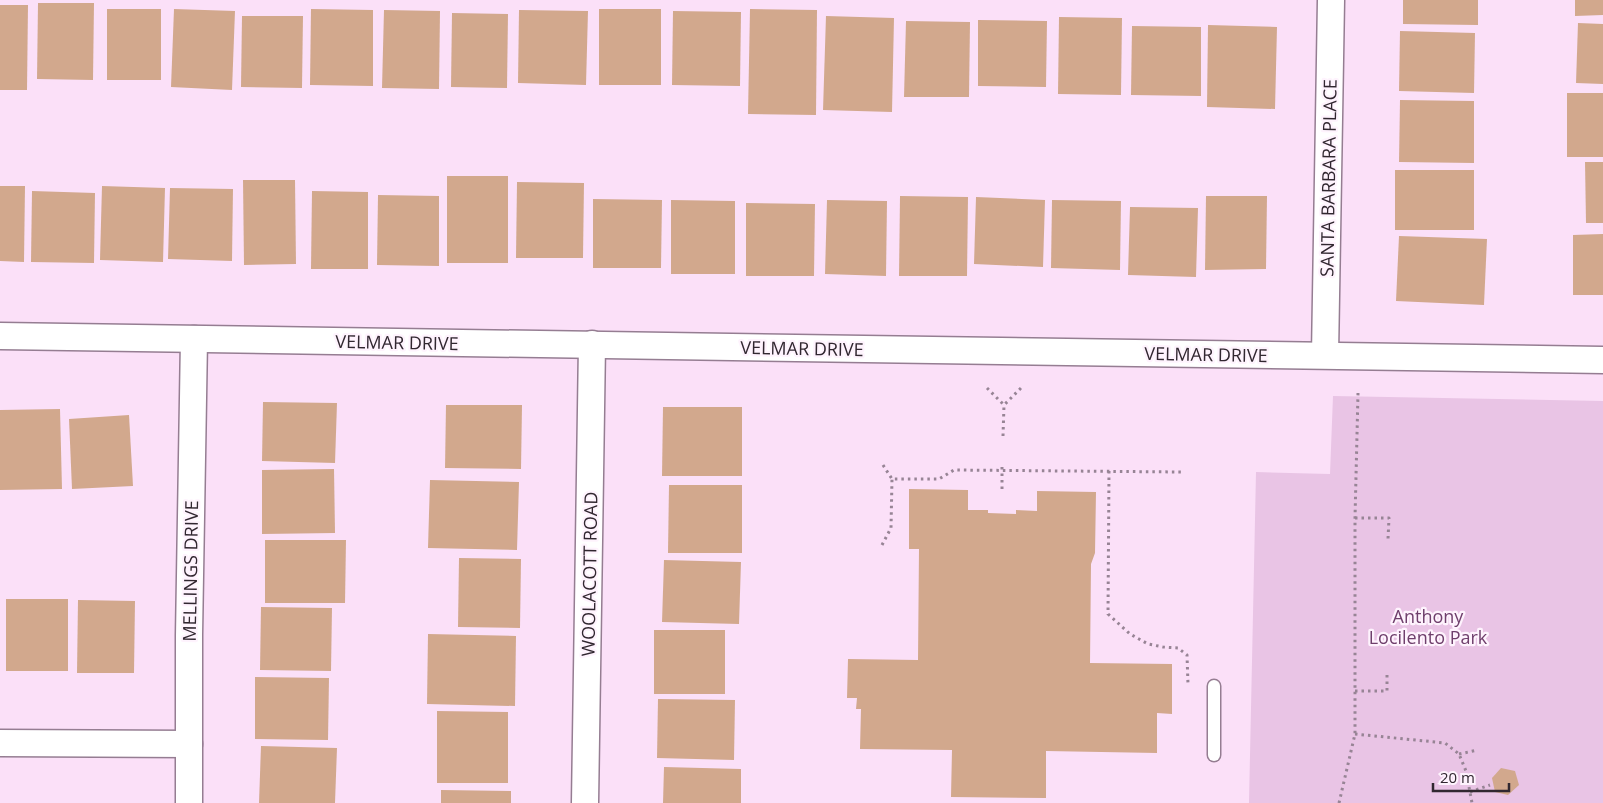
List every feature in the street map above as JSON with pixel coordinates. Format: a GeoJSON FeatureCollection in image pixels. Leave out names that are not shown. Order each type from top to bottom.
{"type":"FeatureCollection","features":[{"type":"Feature","properties":{"kind":"street","name":"SANTA BARBARA PLACE"},"geometry":{"type":"LineString","coordinates":[[1325,356],[1331,0]]}},
{"type":"Feature","properties":{"kind":"street","name":"VELMAR DRIVE"},"geometry":{"type":"LineString","coordinates":[[0,336],[1603,360]]}},
{"type":"Feature","properties":{"kind":"street","name":"MELLINGS DRIVE"},"geometry":{"type":"LineString","coordinates":[[188,803],[188,635],[194,339]]}},
{"type":"Feature","properties":{"kind":"street","name":"WOOLACOTT ROAD"},"geometry":{"type":"LineString","coordinates":[[585,803],[592,344]]}},
{"type":"Feature","properties":{"kind":"street"},"geometry":{"type":"LineString","coordinates":[[0,743],[189,744]]}},
{"type":"Feature","properties":{"kind":"lane"},"geometry":{"type":"LineString","coordinates":[[1214,686],[1214,755]]}},
{"type":"Feature","properties":{"kind":"path"},"geometry":{"type":"LineString","coordinates":[[987,388],[1004,405],[1004,436]]}},
{"type":"Feature","properties":{"kind":"path"},"geometry":{"type":"LineString","coordinates":[[1004,405],[1021,388]]}},
{"type":"Feature","properties":{"kind":"path"},"geometry":{"type":"LineString","coordinates":[[1339,803],[1355,734],[1355,518],[1358,393]]}},
{"type":"Feature","properties":{"kind":"path"},"geometry":{"type":"LineString","coordinates":[[882,545],[891,528],[892,479],[883,465]]}},
{"type":"Feature","properties":{"kind":"path"},"geometry":{"type":"LineString","coordinates":[[892,479],[938,480],[954,470],[1002,468],[1182,472]]}},
{"type":"Feature","properties":{"kind":"path"},"geometry":{"type":"LineString","coordinates":[[1002,468],[1002,490]]}},
{"type":"Feature","properties":{"kind":"path"},"geometry":{"type":"LineString","coordinates":[[1109,471],[1108,614],[1130,634],[1148,644],[1163,648],[1178,648],[1187,655],[1188,684]]}},
{"type":"Feature","properties":{"kind":"path"},"geometry":{"type":"LineString","coordinates":[[1355,518],[1388,518],[1388,539]]}},
{"type":"Feature","properties":{"kind":"path"},"geometry":{"type":"LineString","coordinates":[[1355,691],[1387,691],[1387,671]]}},
{"type":"Feature","properties":{"kind":"path"},"geometry":{"type":"LineString","coordinates":[[1355,734],[1446,743],[1459,754],[1466,771],[1472,803]]}},
{"type":"Feature","properties":{"kind":"path"},"geometry":{"type":"LineString","coordinates":[[1459,754],[1478,750]]}},
{"type":"Feature","properties":{"kind":"path"},"geometry":{"type":"LineString","coordinates":[[1470,792],[1490,785]]}},
{"type":"Feature","properties":{"kind":"green space","name":"Anthony Locilento Park"},"geometry":{"type":"Polygon","coordinates":[[[1333,396],[1603,401],[1603,803],[1249,803],[1256,472],[1330,474],[1333,396]]]}},
{"type":"Feature","properties":{"kind":"building"},"geometry":{"type":"Polygon","coordinates":[[[1403,0],[1478,0],[1478,25],[1403,24],[1403,0]]]}},
{"type":"Feature","properties":{"kind":"building"},"geometry":{"type":"Polygon","coordinates":[[[1575,0],[1603,0],[1603,15],[1575,16],[1575,0]]]}},
{"type":"Feature","properties":{"kind":"building"},"geometry":{"type":"Polygon","coordinates":[[[38,3],[94,3],[93,80],[37,79],[38,3]]]}},
{"type":"Feature","properties":{"kind":"building"},"geometry":{"type":"Polygon","coordinates":[[[0,5],[28,5],[27,90],[0,90],[0,5]]]}},
{"type":"Feature","properties":{"kind":"building"},"geometry":{"type":"Polygon","coordinates":[[[107,9],[161,9],[161,80],[107,80],[107,9]]]}},
{"type":"Feature","properties":{"kind":"building"},"geometry":{"type":"Polygon","coordinates":[[[174,9],[235,11],[232,90],[171,87],[174,9]]]}},
{"type":"Feature","properties":{"kind":"building"},"geometry":{"type":"Polygon","coordinates":[[[311,9],[373,10],[373,86],[310,85],[311,9]]]}},
{"type":"Feature","properties":{"kind":"building"},"geometry":{"type":"Polygon","coordinates":[[[599,9],[661,9],[661,85],[599,85],[599,9]]]}},
{"type":"Feature","properties":{"kind":"building"},"geometry":{"type":"Polygon","coordinates":[[[750,9],[817,10],[816,115],[748,114],[750,9]]]}},
{"type":"Feature","properties":{"kind":"building"},"geometry":{"type":"Polygon","coordinates":[[[384,10],[440,11],[439,89],[382,88],[384,10]]]}},
{"type":"Feature","properties":{"kind":"building"},"geometry":{"type":"Polygon","coordinates":[[[519,10],[588,11],[586,85],[518,83],[519,10]]]}},
{"type":"Feature","properties":{"kind":"building"},"geometry":{"type":"Polygon","coordinates":[[[673,11],[741,12],[740,86],[672,85],[673,11]]]}},
{"type":"Feature","properties":{"kind":"building"},"geometry":{"type":"Polygon","coordinates":[[[452,13],[508,14],[507,88],[451,87],[452,13]]]}},
{"type":"Feature","properties":{"kind":"building"},"geometry":{"type":"Polygon","coordinates":[[[242,16],[303,16],[302,88],[241,87],[242,16]]]}},
{"type":"Feature","properties":{"kind":"building"},"geometry":{"type":"Polygon","coordinates":[[[826,16],[894,18],[892,112],[823,110],[826,16]]]}},
{"type":"Feature","properties":{"kind":"building"},"geometry":{"type":"Polygon","coordinates":[[[1059,17],[1122,18],[1121,95],[1058,94],[1059,17]]]}},
{"type":"Feature","properties":{"kind":"building"},"geometry":{"type":"Polygon","coordinates":[[[978,20],[1047,21],[1046,87],[978,86],[978,20]]]}},
{"type":"Feature","properties":{"kind":"building"},"geometry":{"type":"Polygon","coordinates":[[[906,21],[970,22],[969,97],[904,97],[906,21]]]}},
{"type":"Feature","properties":{"kind":"building"},"geometry":{"type":"Polygon","coordinates":[[[1578,23],[1603,24],[1603,84],[1576,83],[1578,23]]]}},
{"type":"Feature","properties":{"kind":"building"},"geometry":{"type":"Polygon","coordinates":[[[1208,25],[1277,27],[1275,109],[1207,107],[1208,25]]]}},
{"type":"Feature","properties":{"kind":"building"},"geometry":{"type":"Polygon","coordinates":[[[1132,26],[1201,27],[1201,96],[1131,95],[1132,26]]]}},
{"type":"Feature","properties":{"kind":"building"},"geometry":{"type":"Polygon","coordinates":[[[1400,31],[1475,33],[1474,93],[1399,91],[1400,31]]]}},
{"type":"Feature","properties":{"kind":"building"},"geometry":{"type":"Polygon","coordinates":[[[1567,93],[1603,93],[1603,157],[1567,157],[1567,93]]]}},
{"type":"Feature","properties":{"kind":"building"},"geometry":{"type":"Polygon","coordinates":[[[1400,100],[1474,101],[1474,163],[1399,162],[1400,100]]]}},
{"type":"Feature","properties":{"kind":"building"},"geometry":{"type":"Polygon","coordinates":[[[1585,162],[1603,162],[1603,223],[1586,223],[1585,162]]]}},
{"type":"Feature","properties":{"kind":"building"},"geometry":{"type":"Polygon","coordinates":[[[1395,170],[1474,170],[1474,230],[1395,230],[1395,170]]]}},
{"type":"Feature","properties":{"kind":"building"},"geometry":{"type":"Polygon","coordinates":[[[447,176],[508,176],[508,263],[447,263],[447,176]]]}},
{"type":"Feature","properties":{"kind":"building"},"geometry":{"type":"Polygon","coordinates":[[[243,180],[295,180],[296,264],[244,265],[243,180]]]}},
{"type":"Feature","properties":{"kind":"building"},"geometry":{"type":"Polygon","coordinates":[[[517,182],[584,183],[583,258],[516,258],[517,182]]]}},
{"type":"Feature","properties":{"kind":"building"},"geometry":{"type":"Polygon","coordinates":[[[0,186],[25,186],[24,262],[0,261],[0,186]]]}},
{"type":"Feature","properties":{"kind":"building"},"geometry":{"type":"Polygon","coordinates":[[[102,186],[165,188],[163,262],[100,260],[102,186]]]}},
{"type":"Feature","properties":{"kind":"building"},"geometry":{"type":"Polygon","coordinates":[[[170,188],[233,189],[232,261],[168,259],[170,188]]]}},
{"type":"Feature","properties":{"kind":"building"},"geometry":{"type":"Polygon","coordinates":[[[32,191],[95,193],[94,263],[31,262],[32,191]]]}},
{"type":"Feature","properties":{"kind":"building"},"geometry":{"type":"Polygon","coordinates":[[[312,191],[368,192],[368,269],[311,269],[312,191]]]}},
{"type":"Feature","properties":{"kind":"building"},"geometry":{"type":"Polygon","coordinates":[[[378,195],[439,196],[439,266],[377,265],[378,195]]]}},
{"type":"Feature","properties":{"kind":"building"},"geometry":{"type":"Polygon","coordinates":[[[900,196],[968,197],[967,276],[899,276],[900,196]]]}},
{"type":"Feature","properties":{"kind":"building"},"geometry":{"type":"Polygon","coordinates":[[[1206,196],[1267,196],[1266,269],[1205,270],[1206,196]]]}},
{"type":"Feature","properties":{"kind":"building"},"geometry":{"type":"Polygon","coordinates":[[[976,197],[1045,200],[1043,267],[974,264],[976,197]]]}},
{"type":"Feature","properties":{"kind":"building"},"geometry":{"type":"Polygon","coordinates":[[[593,199],[662,200],[661,268],[593,268],[593,199]]]}},
{"type":"Feature","properties":{"kind":"building"},"geometry":{"type":"Polygon","coordinates":[[[671,200],[735,201],[735,274],[671,274],[671,200]]]}},
{"type":"Feature","properties":{"kind":"building"},"geometry":{"type":"Polygon","coordinates":[[[827,200],[887,201],[886,276],[825,274],[827,200]]]}},
{"type":"Feature","properties":{"kind":"building"},"geometry":{"type":"Polygon","coordinates":[[[1052,200],[1121,201],[1120,270],[1051,268],[1052,200]]]}},
{"type":"Feature","properties":{"kind":"building"},"geometry":{"type":"Polygon","coordinates":[[[746,203],[815,204],[814,276],[746,276],[746,203]]]}},
{"type":"Feature","properties":{"kind":"building"},"geometry":{"type":"Polygon","coordinates":[[[1130,207],[1198,208],[1196,277],[1128,275],[1130,207]]]}},
{"type":"Feature","properties":{"kind":"building"},"geometry":{"type":"Polygon","coordinates":[[[1603,234],[1603,295],[1573,295],[1573,235],[1603,234]]]}},
{"type":"Feature","properties":{"kind":"building"},"geometry":{"type":"Polygon","coordinates":[[[1399,236],[1487,239],[1484,305],[1396,301],[1399,236]]]}},
{"type":"Feature","properties":{"kind":"building"},"geometry":{"type":"Polygon","coordinates":[[[263,402],[337,403],[335,463],[262,461],[263,402]]]}},
{"type":"Feature","properties":{"kind":"building"},"geometry":{"type":"Polygon","coordinates":[[[446,405],[522,405],[521,469],[445,468],[446,405]]]}},
{"type":"Feature","properties":{"kind":"building"},"geometry":{"type":"Polygon","coordinates":[[[663,407],[742,407],[742,476],[662,476],[663,407]]]}},
{"type":"Feature","properties":{"kind":"building"},"geometry":{"type":"Polygon","coordinates":[[[60,409],[62,489],[0,490],[0,410],[60,409]]]}},
{"type":"Feature","properties":{"kind":"building"},"geometry":{"type":"Polygon","coordinates":[[[129,415],[133,486],[72,489],[69,419],[129,415]]]}},
{"type":"Feature","properties":{"kind":"building"},"geometry":{"type":"Polygon","coordinates":[[[334,469],[335,533],[262,534],[262,470],[334,469]]]}},
{"type":"Feature","properties":{"kind":"building"},"geometry":{"type":"Polygon","coordinates":[[[430,480],[519,482],[517,550],[428,548],[430,480]]]}},
{"type":"Feature","properties":{"kind":"building"},"geometry":{"type":"Polygon","coordinates":[[[669,485],[742,485],[742,553],[668,553],[669,485]]]}},
{"type":"Feature","properties":{"kind":"building"},"geometry":{"type":"Polygon","coordinates":[[[909,489],[968,490],[968,510],[988,510],[988,513],[1016,514],[1016,510],[1037,511],[1037,491],[1096,492],[1095,553],[1091,564],[1090,663],[1172,664],[1172,714],[1157,713],[1157,753],[1046,751],[1046,798],[951,797],[952,750],[860,749],[861,709],[856,709],[857,698],[847,698],[848,659],[918,660],[919,549],[909,549],[909,489]]]}},
{"type":"Feature","properties":{"kind":"building"},"geometry":{"type":"Polygon","coordinates":[[[265,540],[346,540],[345,603],[265,603],[265,540]]]}},
{"type":"Feature","properties":{"kind":"building"},"geometry":{"type":"Polygon","coordinates":[[[459,558],[521,559],[520,628],[458,627],[459,558]]]}},
{"type":"Feature","properties":{"kind":"building"},"geometry":{"type":"Polygon","coordinates":[[[664,560],[741,562],[739,624],[662,622],[664,560]]]}},
{"type":"Feature","properties":{"kind":"building"},"geometry":{"type":"Polygon","coordinates":[[[6,599],[68,599],[68,671],[6,671],[6,599]]]}},
{"type":"Feature","properties":{"kind":"building"},"geometry":{"type":"Polygon","coordinates":[[[78,600],[135,601],[134,673],[77,673],[78,600]]]}},
{"type":"Feature","properties":{"kind":"building"},"geometry":{"type":"Polygon","coordinates":[[[261,607],[332,608],[331,671],[260,670],[261,607]]]}},
{"type":"Feature","properties":{"kind":"building"},"geometry":{"type":"Polygon","coordinates":[[[654,630],[725,630],[725,694],[654,694],[654,630]]]}},
{"type":"Feature","properties":{"kind":"building"},"geometry":{"type":"Polygon","coordinates":[[[428,634],[516,636],[515,706],[427,704],[428,634]]]}},
{"type":"Feature","properties":{"kind":"building"},"geometry":{"type":"Polygon","coordinates":[[[255,677],[329,678],[328,740],[255,739],[255,677]]]}},
{"type":"Feature","properties":{"kind":"building"},"geometry":{"type":"Polygon","coordinates":[[[658,699],[735,700],[734,760],[657,758],[658,699]]]}},
{"type":"Feature","properties":{"kind":"building"},"geometry":{"type":"Polygon","coordinates":[[[437,711],[508,712],[508,783],[437,783],[437,711]]]}},
{"type":"Feature","properties":{"kind":"building"},"geometry":{"type":"Polygon","coordinates":[[[261,746],[337,748],[335,803],[259,803],[261,746]]]}},
{"type":"Feature","properties":{"kind":"building"},"geometry":{"type":"Polygon","coordinates":[[[664,767],[741,769],[741,803],[663,803],[664,767]]]}},
{"type":"Feature","properties":{"kind":"building"},"geometry":{"type":"Polygon","coordinates":[[[1501,768],[1515,771],[1519,785],[1508,795],[1495,792],[1492,778],[1501,768]]]}},
{"type":"Feature","properties":{"kind":"building"},"geometry":{"type":"Polygon","coordinates":[[[441,790],[511,791],[511,803],[441,803],[441,790]]]}}]}
